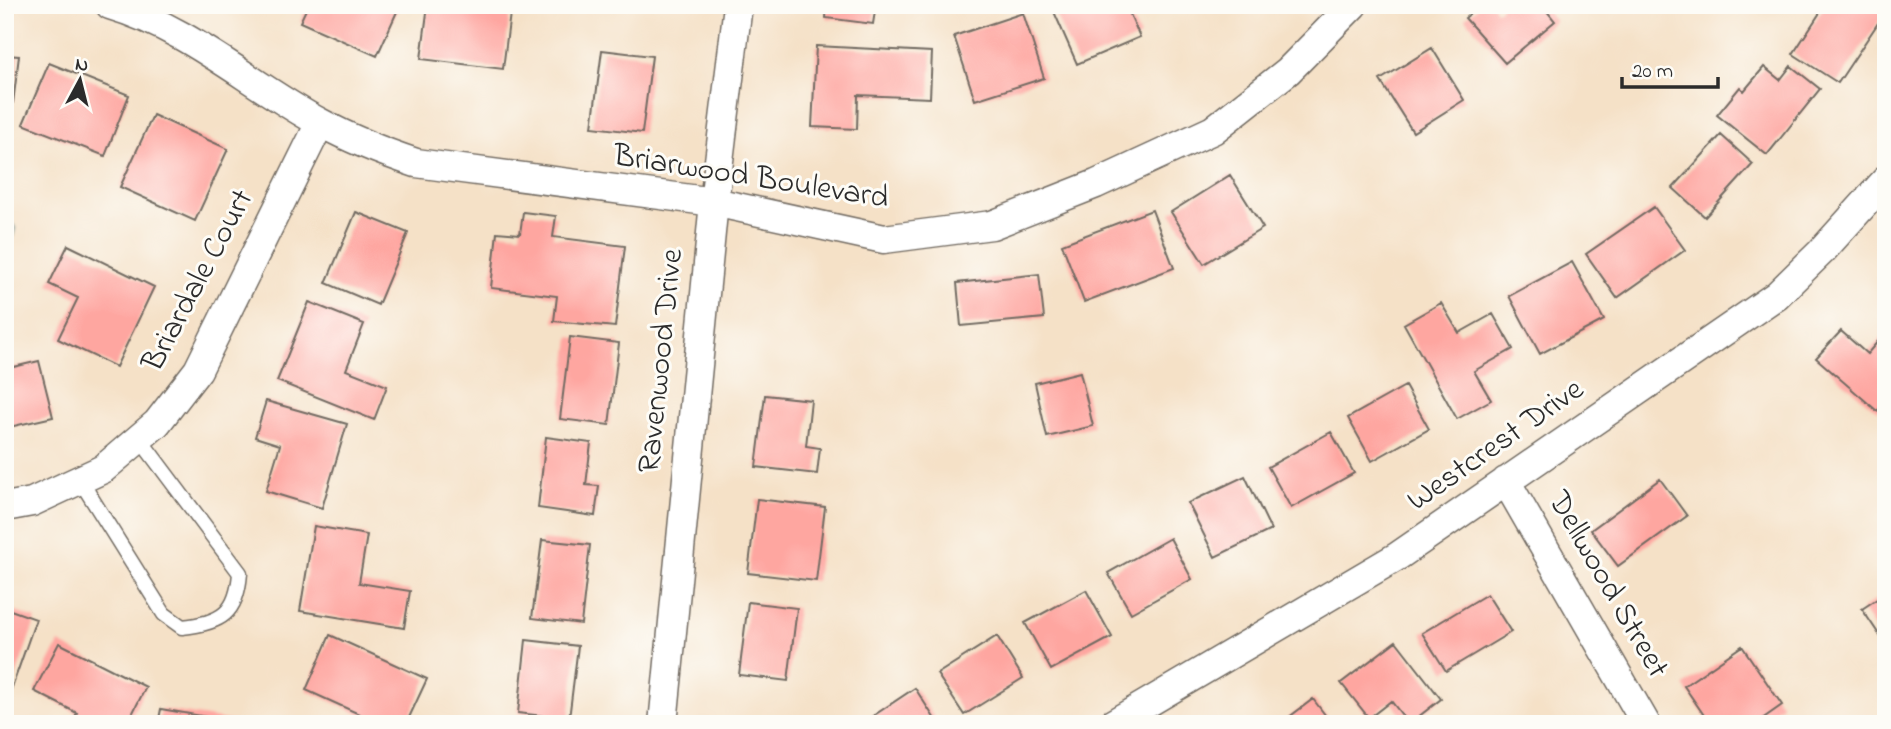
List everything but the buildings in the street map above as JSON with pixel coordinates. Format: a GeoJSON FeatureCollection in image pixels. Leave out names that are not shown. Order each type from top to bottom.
{"type":"FeatureCollection","features":[{"type":"Feature","properties":{"kind":"street","name":"Briarwood Boulevard"},"geometry":{"type":"LineString","coordinates":[[110,5],[127,10],[205,48],[320,123],[376,150],[416,163],[713,202],[884,239],[992,225],[1096,184],[1213,130],[1287,71],[1353,5]]}},
{"type":"Feature","properties":{"kind":"street","name":"Ravenwood Drive"},"geometry":{"type":"LineString","coordinates":[[663,724],[713,202],[738,5]]}},
{"type":"Feature","properties":{"kind":"street","name":"Briardale Court"},"geometry":{"type":"LineString","coordinates":[[5,507],[32,502],[103,469],[157,423],[198,370],[320,123]]}},
{"type":"Feature","properties":{"kind":"street","name":"Westcrest Drive"},"geometry":{"type":"LineString","coordinates":[[1112,724],[1398,556],[1777,295],[1821,252],[1886,180]]}},
{"type":"Feature","properties":{"kind":"street","name":"Dellwood Street"},"geometry":{"type":"LineString","coordinates":[[1506,481],[1646,724]]}},
{"type":"Feature","properties":{"kind":"lane"},"geometry":{"type":"LineString","coordinates":[[80,480],[164,614],[182,627],[194,626],[203,625],[233,607],[239,595],[240,573],[139,438]]}},
{"type":"Feature","properties":{"kind":"water"},"geometry":{"type":"Polygon","coordinates":[[[5,214],[15,228],[5,265],[5,214]]]}}]}
